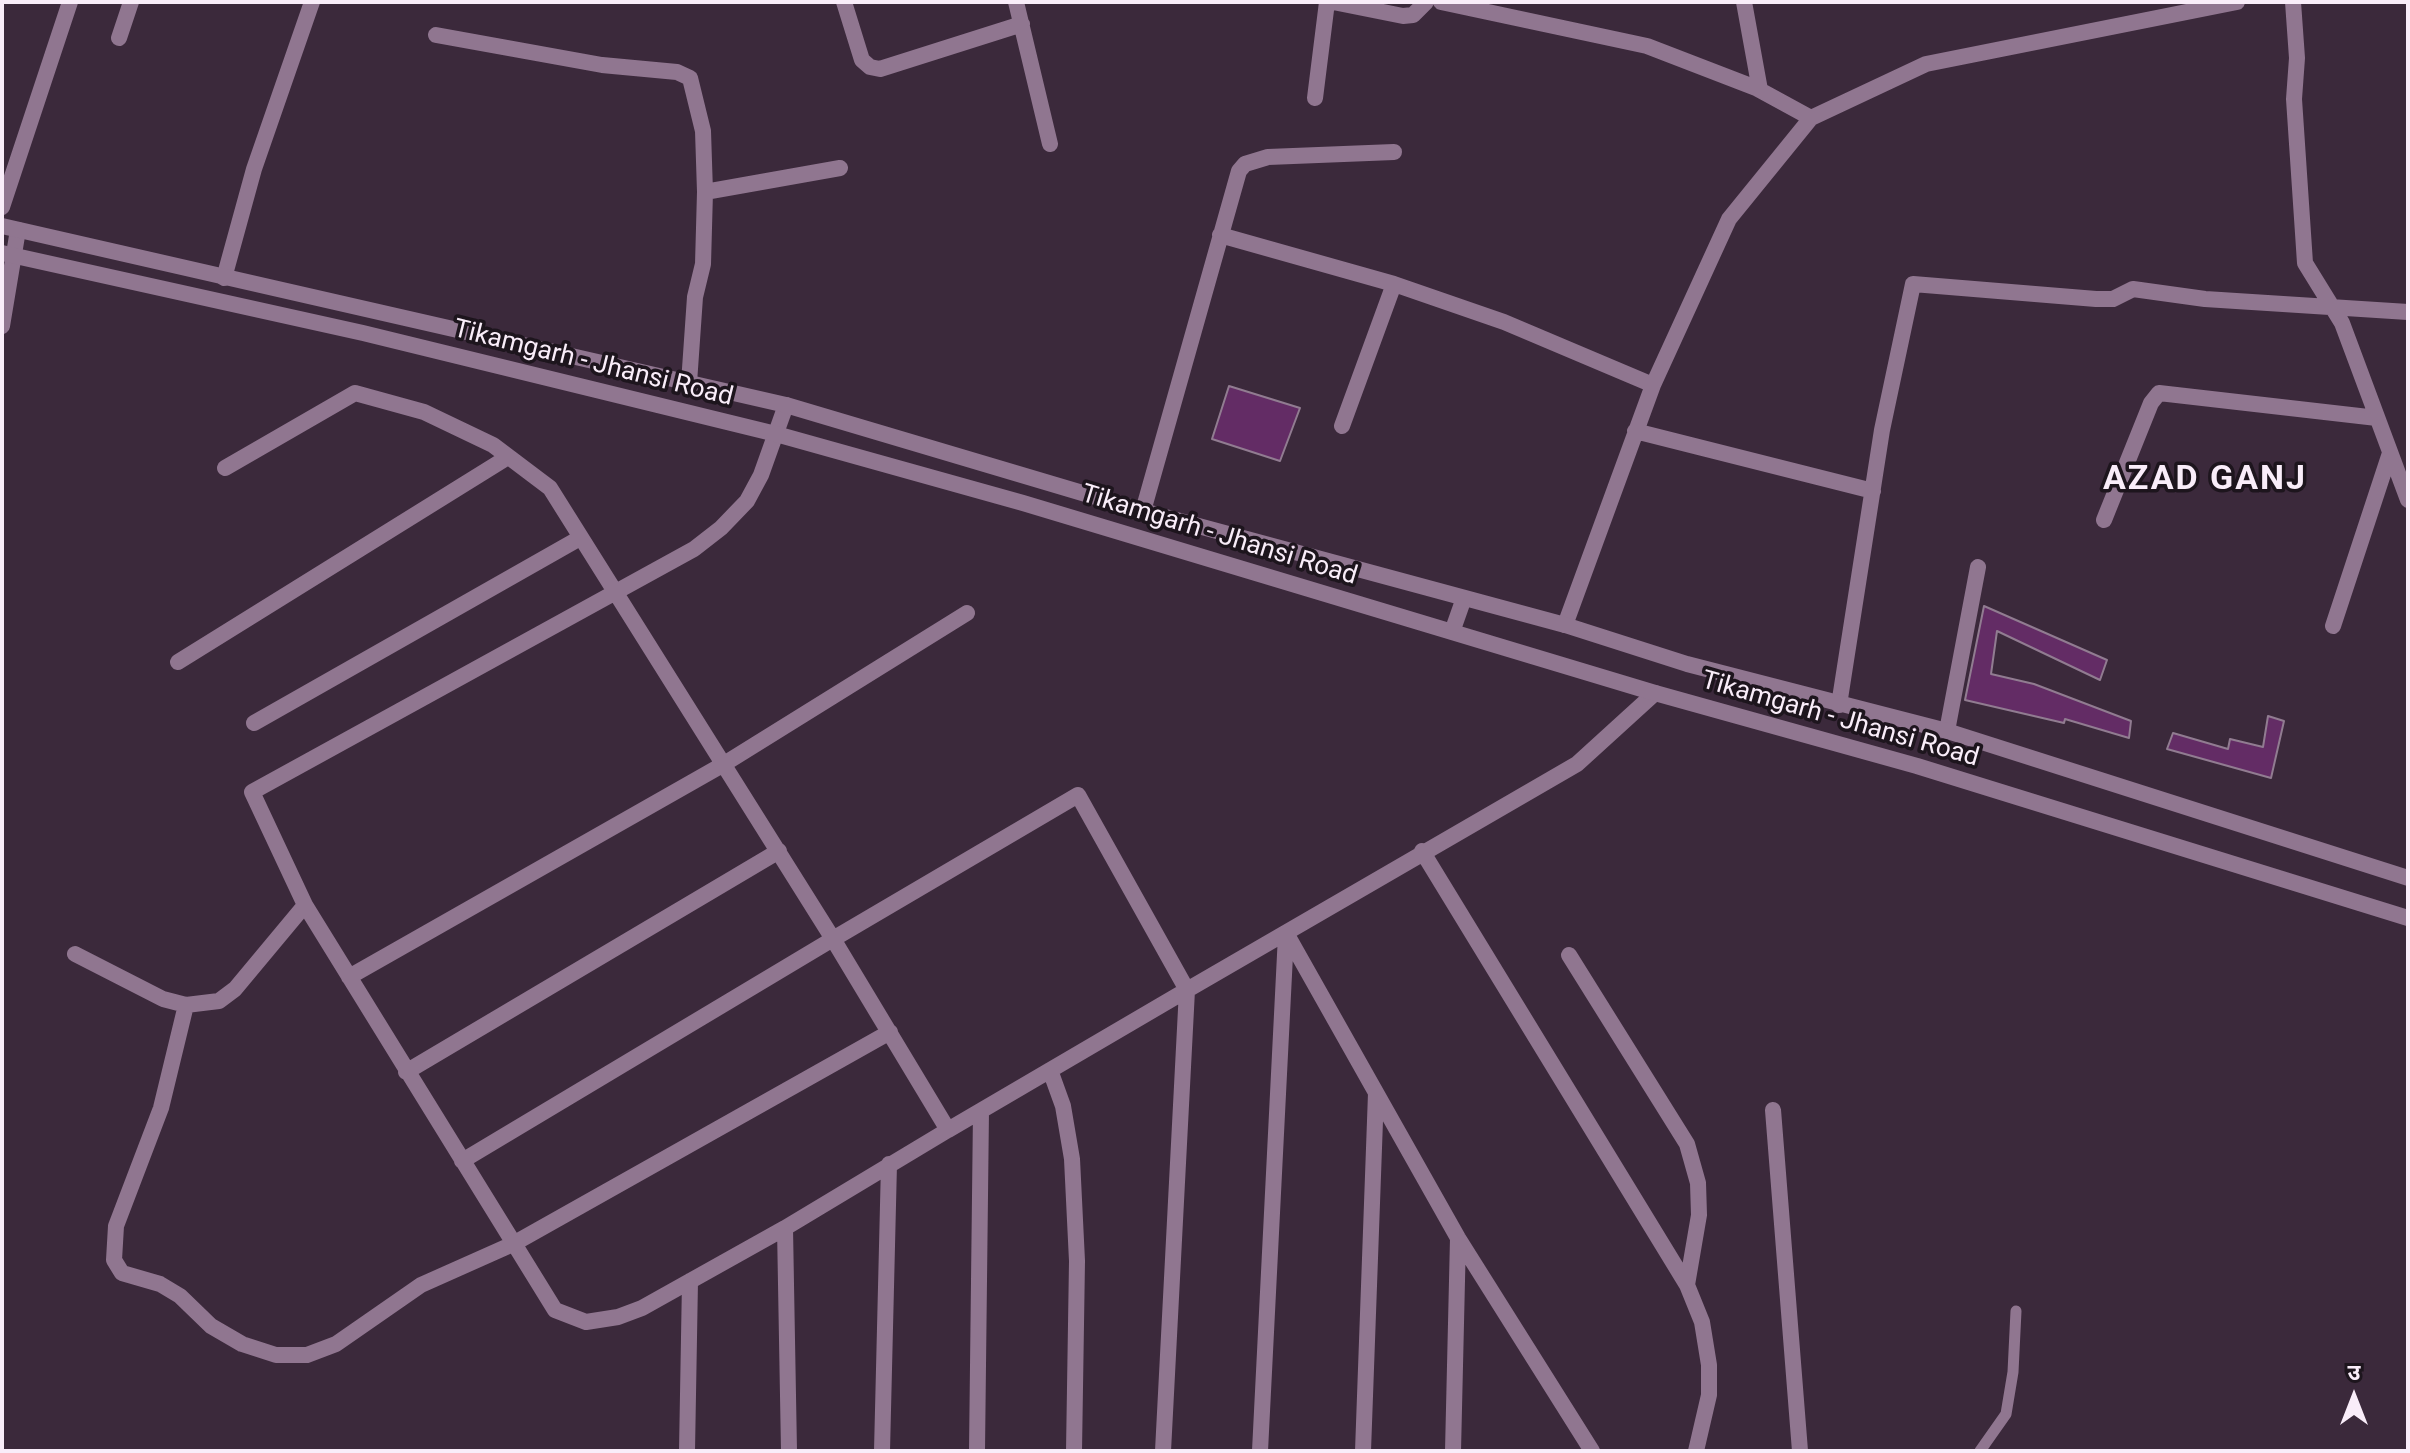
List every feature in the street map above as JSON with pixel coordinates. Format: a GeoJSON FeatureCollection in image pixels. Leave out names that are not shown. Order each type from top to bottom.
{"type":"FeatureCollection","features":[{"type":"Feature","properties":{"kind":"street"},"geometry":{"type":"LineString","coordinates":[[2,207],[70,2]]}},
{"type":"Feature","properties":{"kind":"street"},"geometry":{"type":"LineString","coordinates":[[119,38],[131,2]]}},
{"type":"Feature","properties":{"kind":"street"},"geometry":{"type":"LineString","coordinates":[[224,278],[259,155],[312,2]]}},
{"type":"Feature","properties":{"kind":"street"},"geometry":{"type":"LineString","coordinates":[[844,2],[862,60],[870,67],[880,69],[1022,24]]}},
{"type":"Feature","properties":{"kind":"street"},"geometry":{"type":"LineString","coordinates":[[1016,2],[1050,144]]}},
{"type":"Feature","properties":{"kind":"street"},"geometry":{"type":"LineString","coordinates":[[1315,98],[1330,2],[1403,16],[1413,15],[1426,2]]}},
{"type":"Feature","properties":{"kind":"street"},"geometry":{"type":"LineString","coordinates":[[1441,2],[1647,46],[1760,90],[1811,118]]}},
{"type":"Feature","properties":{"kind":"street"},"geometry":{"type":"LineString","coordinates":[[1744,2],[1760,90]]}},
{"type":"Feature","properties":{"kind":"street"},"geometry":{"type":"LineString","coordinates":[[1565,625],[1653,385],[1729,219],[1811,118],[1926,64],[2237,2]]}},
{"type":"Feature","properties":{"kind":"street"},"geometry":{"type":"LineString","coordinates":[[2293,2],[2297,58],[2294,99],[2305,263],[2342,323],[2408,500]]}},
{"type":"Feature","properties":{"kind":"street"},"geometry":{"type":"LineString","coordinates":[[436,35],[602,65],[686,74],[693,85],[703,131],[705,192],[703,264],[695,297],[689,383]]}},
{"type":"Feature","properties":{"kind":"street"},"geometry":{"type":"LineString","coordinates":[[1143,511],[1220,235],[1245,164],[1268,157],[1394,152]]}},
{"type":"Feature","properties":{"kind":"street"},"geometry":{"type":"LineString","coordinates":[[705,192],[840,168]]}},
{"type":"Feature","properties":{"kind":"street"},"geometry":{"type":"LineString","coordinates":[[2,326],[10,228],[786,405],[1143,511],[1565,625],[1687,664],[1947,731],[2408,878]]}},
{"type":"Feature","properties":{"kind":"street"},"geometry":{"type":"LineString","coordinates":[[1220,235],[1394,284],[1504,322],[1653,385]]}},
{"type":"Feature","properties":{"kind":"street","name":"Tikamgarh - Jhansi Road"},"geometry":{"type":"LineString","coordinates":[[8,254],[363,333],[776,434],[1039,508],[1655,693],[1917,766],[2408,918]]}},
{"type":"Feature","properties":{"kind":"street"},"geometry":{"type":"LineString","coordinates":[[1342,426],[1394,284]]}},
{"type":"Feature","properties":{"kind":"street"},"geometry":{"type":"LineString","coordinates":[[1839,705],[1882,430],[1913,284],[2096,299],[2113,299],[2133,289],[2205,299],[2408,312]]}},
{"type":"Feature","properties":{"kind":"street"},"geometry":{"type":"LineString","coordinates":[[225,468],[355,393],[424,412],[493,445],[550,488],[779,851],[948,1130]]}},
{"type":"Feature","properties":{"kind":"street"},"geometry":{"type":"LineString","coordinates":[[2104,520],[2151,403],[2159,393],[2377,418]]}},
{"type":"Feature","properties":{"kind":"street"},"geometry":{"type":"LineString","coordinates":[[786,405],[747,501],[721,528],[694,549],[252,792],[305,905],[513,1244],[555,1310],[586,1322],[642,1308],[785,1228],[1422,851],[1577,764],[1655,693]]}},
{"type":"Feature","properties":{"kind":"street"},"geometry":{"type":"LineString","coordinates":[[1635,431],[1873,491]]}},
{"type":"Feature","properties":{"kind":"street"},"geometry":{"type":"LineString","coordinates":[[2333,626],[2390,453]]}},
{"type":"Feature","properties":{"kind":"street"},"geometry":{"type":"LineString","coordinates":[[178,662],[508,457]]}},
{"type":"Feature","properties":{"kind":"street"},"geometry":{"type":"LineString","coordinates":[[254,723],[580,538]]}},
{"type":"Feature","properties":{"kind":"street"},"geometry":{"type":"LineString","coordinates":[[1947,731],[1978,567]]}},
{"type":"Feature","properties":{"kind":"street"},"geometry":{"type":"LineString","coordinates":[[1452,632],[1464,598]]}},
{"type":"Feature","properties":{"kind":"street"},"geometry":{"type":"LineString","coordinates":[[349,977],[724,764],[967,613]]}},
{"type":"Feature","properties":{"kind":"street"},"geometry":{"type":"LineString","coordinates":[[462,1161],[1078,795],[1187,990],[1163,1451]]}},
{"type":"Feature","properties":{"kind":"street"},"geometry":{"type":"LineString","coordinates":[[406,1072],[779,851]]}},
{"type":"Feature","properties":{"kind":"street"},"geometry":{"type":"LineString","coordinates":[[1422,851],[1687,1285],[1702,1322],[1709,1365],[1709,1395],[1696,1451]]}},
{"type":"Feature","properties":{"kind":"street"},"geometry":{"type":"LineString","coordinates":[[75,954],[163,999],[186,1005],[219,1001],[235,989],[305,905]]}},
{"type":"Feature","properties":{"kind":"street"},"geometry":{"type":"LineString","coordinates":[[1286,933],[1458,1238],[1592,1451]]}},
{"type":"Feature","properties":{"kind":"street"},"geometry":{"type":"LineString","coordinates":[[1260,1451],[1286,933]]}},
{"type":"Feature","properties":{"kind":"street"},"geometry":{"type":"LineString","coordinates":[[1569,955],[1687,1144],[1698,1183],[1699,1215],[1687,1285]]}},
{"type":"Feature","properties":{"kind":"street"},"geometry":{"type":"LineString","coordinates":[[186,1005],[161,1108],[116,1226],[114,1260],[122,1273],[160,1284],[180,1296],[211,1326],[242,1344],[276,1355],[307,1355],[336,1344],[421,1285],[513,1244],[890,1032]]}},
{"type":"Feature","properties":{"kind":"street"},"geometry":{"type":"LineString","coordinates":[[1050,1070],[1063,1106],[1072,1159],[1077,1275],[1074,1451]]}},
{"type":"Feature","properties":{"kind":"street"},"geometry":{"type":"LineString","coordinates":[[1363,1451],[1376,1092]]}},
{"type":"Feature","properties":{"kind":"street"},"geometry":{"type":"LineString","coordinates":[[1773,1110],[1800,1451]]}},
{"type":"Feature","properties":{"kind":"street"},"geometry":{"type":"LineString","coordinates":[[977,1451],[981,1111]]}},
{"type":"Feature","properties":{"kind":"street"},"geometry":{"type":"LineString","coordinates":[[882,1451],[889,1164]]}},
{"type":"Feature","properties":{"kind":"street"},"geometry":{"type":"LineString","coordinates":[[785,1228],[789,1451]]}},
{"type":"Feature","properties":{"kind":"street"},"geometry":{"type":"LineString","coordinates":[[1453,1451],[1458,1238]]}},
{"type":"Feature","properties":{"kind":"street"},"geometry":{"type":"LineString","coordinates":[[687,1451],[690,1281]]}},
{"type":"Feature","properties":{"kind":"lane"},"geometry":{"type":"LineString","coordinates":[[1980,1451],[2006,1414],[2013,1372],[2016,1311]]}},
{"type":"Feature","properties":{"kind":"building"},"geometry":{"type":"Polygon","coordinates":[[[1229,386],[1300,408],[1280,461],[1212,439],[1229,386]]]}},
{"type":"Feature","properties":{"kind":"building"},"geometry":{"type":"Polygon","coordinates":[[[1984,606],[2107,660],[2100,680],[1997,631],[1991,674],[2034,684],[2131,721],[2129,738],[2065,719],[2064,723],[1965,700],[1984,606]]]}},
{"type":"Feature","properties":{"kind":"building"},"geometry":{"type":"Polygon","coordinates":[[[2268,716],[2284,721],[2271,778],[2167,749],[2173,733],[2228,749],[2230,739],[2263,747],[2268,716]]]}},
{"type":"Feature","properties":{"kind":"district","name":"AZAD GANJ"},"geometry":{"type":"Point","coordinates":[2205,480]}}]}
